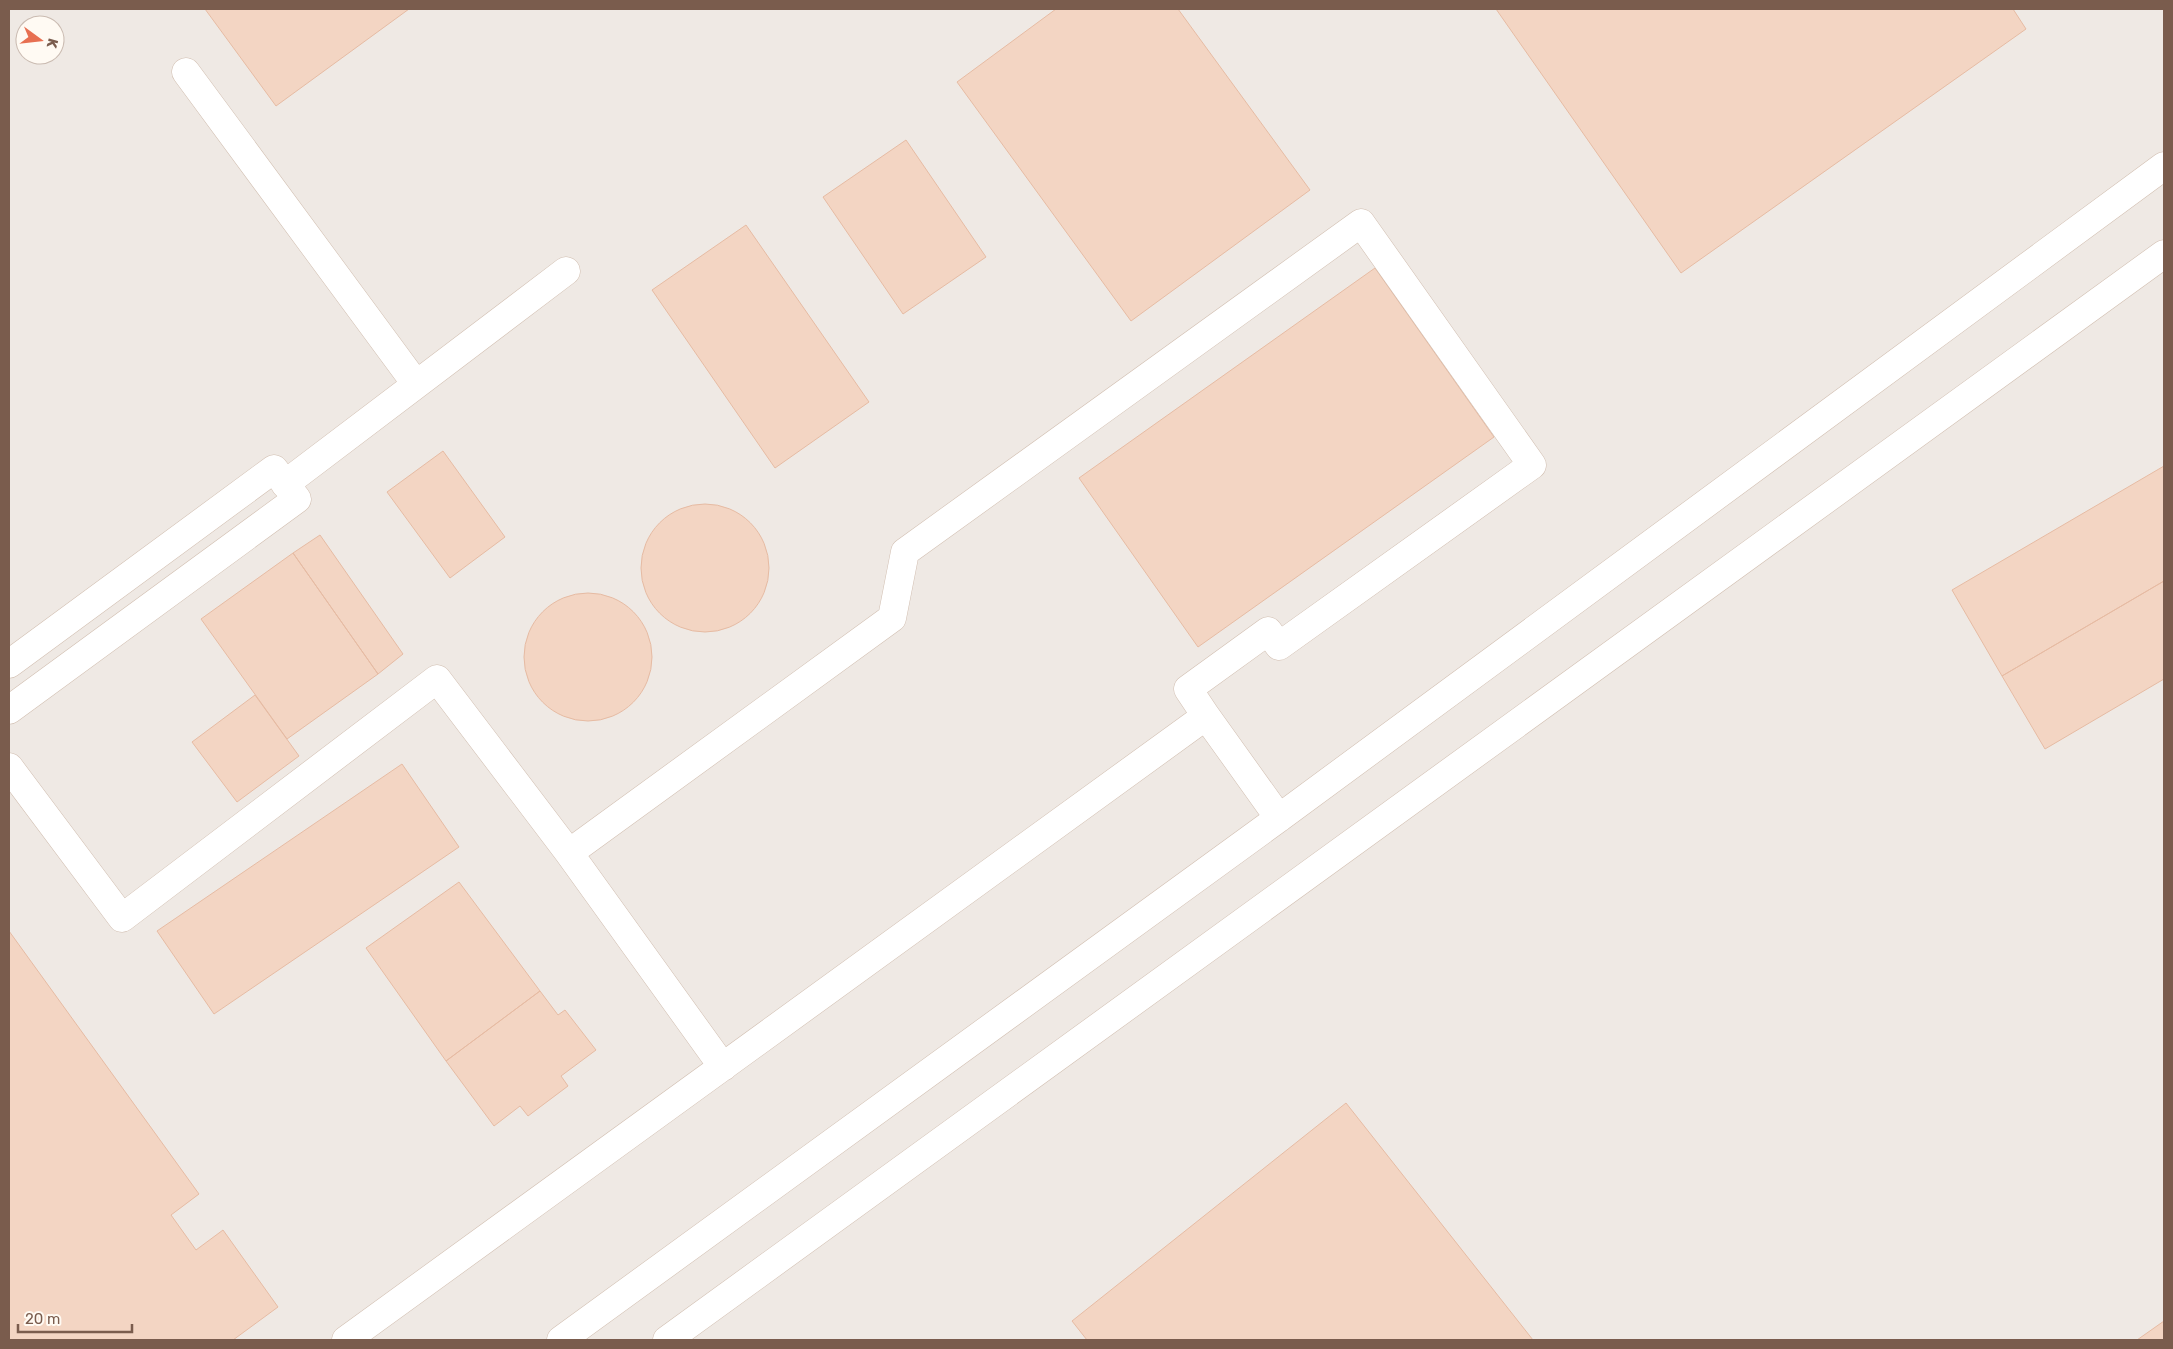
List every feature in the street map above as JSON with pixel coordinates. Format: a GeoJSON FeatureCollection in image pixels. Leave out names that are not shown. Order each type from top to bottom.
{"type":"FeatureCollection","features":[{"type":"Feature","properties":{"kind":"lane"},"geometry":{"type":"LineString","coordinates":[[186,72],[416,384]]}},
{"type":"Feature","properties":{"kind":"lane"},"geometry":{"type":"LineString","coordinates":[[561,1340],[1279,818],[2164,166]]}},
{"type":"Feature","properties":{"kind":"lane"},"geometry":{"type":"LineString","coordinates":[[569,853],[892,618],[905,552],[1361,223],[1532,465],[1279,646],[1268,631],[1188,689],[1279,818]]}},
{"type":"Feature","properties":{"kind":"lane"},"geometry":{"type":"LineString","coordinates":[[667,1340],[2164,254]]}},
{"type":"Feature","properties":{"kind":"lane"},"geometry":{"type":"LineString","coordinates":[[286,484],[566,271]]}},
{"type":"Feature","properties":{"kind":"lane"},"geometry":{"type":"LineString","coordinates":[[9,664],[274,469],[297,499],[9,710]]}},
{"type":"Feature","properties":{"kind":"lane"},"geometry":{"type":"LineString","coordinates":[[9,767],[122,918],[437,679],[569,853],[723,1067]]}},
{"type":"Feature","properties":{"kind":"lane"},"geometry":{"type":"LineString","coordinates":[[346,1340],[1206,716]]}},
{"type":"Feature","properties":{"kind":"shaded area"},"geometry":{"type":"Polygon","coordinates":[[[9,9],[2164,9],[2164,1340],[9,1340],[9,9]]]}},
{"type":"Feature","properties":{"kind":"building"},"geometry":{"type":"Polygon","coordinates":[[[205,9],[409,9],[276,106],[205,9]]]}},
{"type":"Feature","properties":{"kind":"building"},"geometry":{"type":"Polygon","coordinates":[[[1056,9],[1178,9],[1310,190],[1131,321],[957,82],[1056,9]]]}},
{"type":"Feature","properties":{"kind":"building"},"geometry":{"type":"Polygon","coordinates":[[[1496,9],[2013,9],[2026,29],[1681,273],[1496,9]]]}},
{"type":"Feature","properties":{"kind":"building"},"geometry":{"type":"Polygon","coordinates":[[[906,140],[986,257],[903,314],[823,197],[906,140]]]}},
{"type":"Feature","properties":{"kind":"building"},"geometry":{"type":"Polygon","coordinates":[[[746,225],[869,402],[775,468],[652,290],[746,225]]]}},
{"type":"Feature","properties":{"kind":"building"},"geometry":{"type":"Polygon","coordinates":[[[1375,268],[1494,437],[1198,647],[1079,478],[1375,268]]]}},
{"type":"Feature","properties":{"kind":"building"},"geometry":{"type":"Polygon","coordinates":[[[443,451],[505,537],[450,578],[387,492],[443,451]]]}},
{"type":"Feature","properties":{"kind":"building"},"geometry":{"type":"Polygon","coordinates":[[[2164,466],[2164,581],[2002,676],[1952,590],[2164,466]]]}},
{"type":"Feature","properties":{"kind":"building"},"geometry":{"type":"Polygon","coordinates":[[[705,504],[718,505],[730,509],[750,523],[764,543],[768,555],[768,581],[764,593],[750,613],[730,627],[718,631],[705,632],[692,631],[680,627],[660,613],[646,593],[642,581],[641,568],[642,555],[646,543],[660,523],[680,509],[692,505],[705,504]]]}},
{"type":"Feature","properties":{"kind":"building"},"geometry":{"type":"Polygon","coordinates":[[[320,535],[403,654],[378,674],[293,553],[320,535]]]}},
{"type":"Feature","properties":{"kind":"building"},"geometry":{"type":"Polygon","coordinates":[[[293,553],[378,674],[287,739],[201,619],[293,553]]]}},
{"type":"Feature","properties":{"kind":"building"},"geometry":{"type":"Polygon","coordinates":[[[2164,581],[2164,679],[2045,749],[2002,676],[2164,581]]]}},
{"type":"Feature","properties":{"kind":"building"},"geometry":{"type":"Polygon","coordinates":[[[588,593],[601,594],[613,598],[633,612],[647,632],[651,644],[651,670],[647,682],[633,702],[613,716],[601,720],[588,721],[575,720],[563,716],[543,702],[529,682],[525,670],[524,657],[525,644],[529,632],[543,612],[563,598],[575,594],[588,593]]]}},
{"type":"Feature","properties":{"kind":"building"},"geometry":{"type":"Polygon","coordinates":[[[255,695],[299,756],[237,802],[192,742],[255,695]]]}},
{"type":"Feature","properties":{"kind":"building"},"geometry":{"type":"Polygon","coordinates":[[[402,764],[459,847],[214,1014],[157,931],[402,764]]]}},
{"type":"Feature","properties":{"kind":"building"},"geometry":{"type":"Polygon","coordinates":[[[459,882],[540,991],[446,1061],[366,948],[459,882]]]}},
{"type":"Feature","properties":{"kind":"building"},"geometry":{"type":"Polygon","coordinates":[[[9,931],[199,1194],[171,1215],[196,1250],[223,1230],[278,1307],[233,1340],[9,1340],[9,931]]]}},
{"type":"Feature","properties":{"kind":"building"},"geometry":{"type":"Polygon","coordinates":[[[540,991],[558,1015],[565,1010],[596,1050],[561,1076],[568,1086],[528,1116],[520,1106],[494,1126],[446,1061],[540,991]]]}},
{"type":"Feature","properties":{"kind":"building"},"geometry":{"type":"Polygon","coordinates":[[[1346,1103],[1533,1340],[1087,1340],[1072,1321],[1346,1103]]]}},
{"type":"Feature","properties":{"kind":"building"},"geometry":{"type":"Polygon","coordinates":[[[2164,1321],[2164,1340],[2137,1340],[2164,1321]]]}}]}
